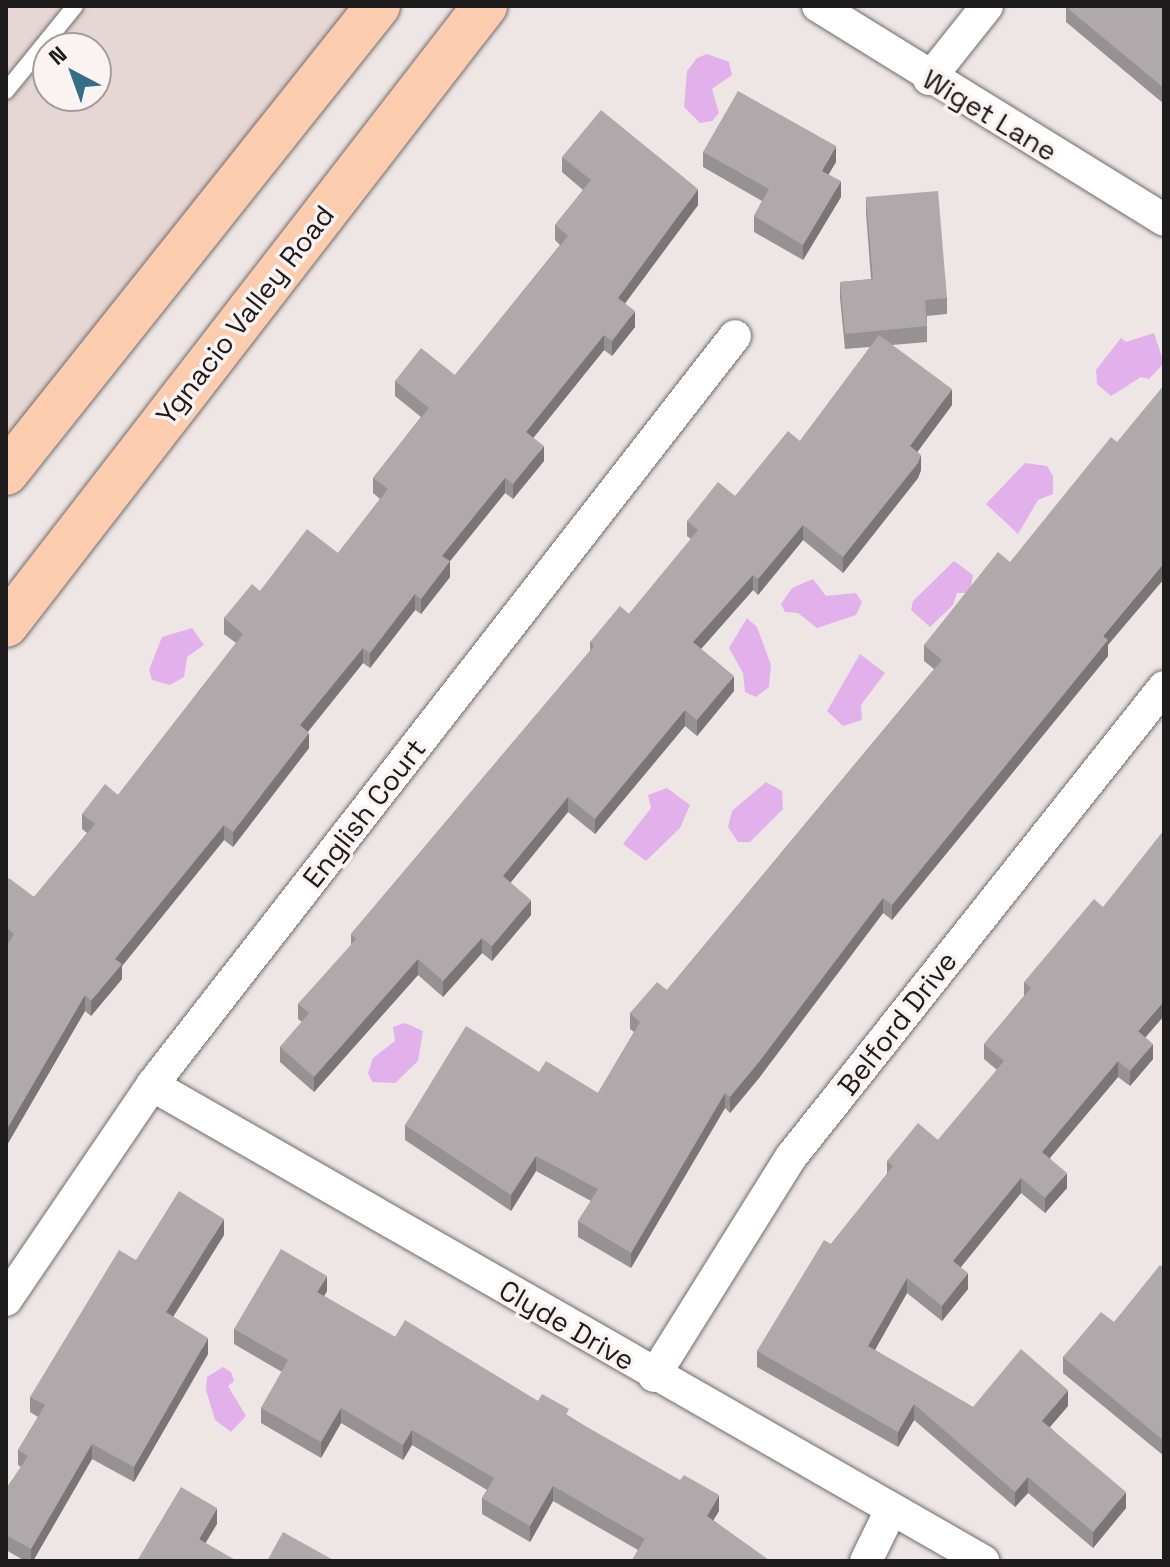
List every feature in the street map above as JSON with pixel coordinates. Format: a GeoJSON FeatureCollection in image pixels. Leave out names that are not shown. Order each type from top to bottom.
{"type":"FeatureCollection","features":[{"type":"Feature","properties":{"kind":"highway"},"geometry":{"type":"LineString","coordinates":[[6,473],[378,6]]}},
{"type":"Feature","properties":{"kind":"highway","name":"Ygnacio Valley Road"},"geometry":{"type":"LineString","coordinates":[[6,625],[485,6]]}},
{"type":"Feature","properties":{"kind":"street","name":"Wiget Lane"},"geometry":{"type":"LineString","coordinates":[[818,6],[929,79],[1164,220]]}},
{"type":"Feature","properties":{"kind":"street"},"geometry":{"type":"LineString","coordinates":[[929,79],[987,6]]}},
{"type":"Feature","properties":{"kind":"street","name":"English Court"},"geometry":{"type":"LineString","coordinates":[[6,1300],[152,1085],[735,336]]}},
{"type":"Feature","properties":{"kind":"street","name":"Belford Drive"},"geometry":{"type":"LineString","coordinates":[[654,1376],[791,1157],[1164,687]]}},
{"type":"Feature","properties":{"kind":"street","name":"Clyde Drive"},"geometry":{"type":"LineString","coordinates":[[152,1085],[654,1376],[983,1561]]}},
{"type":"Feature","properties":{"kind":"street"},"geometry":{"type":"LineString","coordinates":[[866,1561],[891,1510]]}},
{"type":"Feature","properties":{"kind":"lane"},"geometry":{"type":"LineString","coordinates":[[6,91],[75,6]]}},
{"type":"Feature","properties":{"kind":"shaded area"},"geometry":{"type":"Polygon","coordinates":[[[6,6],[378,6],[6,473],[6,6]]]}},
{"type":"Feature","properties":{"kind":"shaded area"},"geometry":{"type":"Polygon","coordinates":[[[707,54],[729,62],[732,75],[712,89],[719,113],[712,121],[700,123],[684,107],[687,71],[697,58],[707,54]]]}},
{"type":"Feature","properties":{"kind":"shaded area"},"geometry":{"type":"Polygon","coordinates":[[[1154,333],[1164,363],[1149,379],[1141,377],[1111,396],[1097,384],[1096,370],[1121,338],[1126,342],[1154,333]]]}},
{"type":"Feature","properties":{"kind":"shaded area"},"geometry":{"type":"Polygon","coordinates":[[[1025,463],[1047,466],[1053,476],[1053,494],[1038,500],[1018,534],[986,504],[1025,463]]]}},
{"type":"Feature","properties":{"kind":"shaded area"},"geometry":{"type":"Polygon","coordinates":[[[954,561],[973,575],[970,593],[957,593],[953,605],[930,627],[911,610],[913,601],[954,561]]]}},
{"type":"Feature","properties":{"kind":"shaded area"},"geometry":{"type":"Polygon","coordinates":[[[813,579],[826,596],[856,593],[862,602],[856,615],[817,628],[798,613],[785,612],[781,604],[792,588],[813,579]]]}},
{"type":"Feature","properties":{"kind":"shaded area"},"geometry":{"type":"Polygon","coordinates":[[[747,618],[757,627],[771,665],[769,687],[756,697],[745,692],[743,673],[729,648],[747,618]]]}},
{"type":"Feature","properties":{"kind":"shaded area"},"geometry":{"type":"Polygon","coordinates":[[[192,628],[204,645],[187,657],[184,677],[170,685],[152,680],[149,670],[162,637],[192,628]]]}},
{"type":"Feature","properties":{"kind":"shaded area"},"geometry":{"type":"Polygon","coordinates":[[[860,654],[885,673],[861,705],[862,720],[843,726],[827,711],[860,654]]]}},
{"type":"Feature","properties":{"kind":"shaded area"},"geometry":{"type":"Polygon","coordinates":[[[766,782],[782,791],[783,809],[750,842],[738,842],[728,827],[732,811],[766,782]]]}},
{"type":"Feature","properties":{"kind":"shaded area"},"geometry":{"type":"Polygon","coordinates":[[[667,788],[690,805],[680,828],[646,861],[623,844],[651,808],[648,795],[667,788]]]}},
{"type":"Feature","properties":{"kind":"shaded area"},"geometry":{"type":"Polygon","coordinates":[[[405,1023],[423,1031],[418,1061],[395,1083],[372,1082],[368,1073],[373,1058],[395,1041],[393,1027],[405,1023]]]}},
{"type":"Feature","properties":{"kind":"shaded area"},"geometry":{"type":"Polygon","coordinates":[[[223,1367],[231,1372],[234,1381],[228,1386],[246,1416],[231,1432],[215,1420],[206,1390],[207,1377],[223,1367]]]}},
{"type":"Feature","properties":{"kind":"building"},"geometry":{"type":"Polygon","coordinates":[[[1164,6],[1164,88],[1066,7],[1164,6]]]}},
{"type":"Feature","properties":{"kind":"building"},"geometry":{"type":"Polygon","coordinates":[[[738,91],[836,146],[822,171],[841,181],[803,245],[754,216],[769,189],[703,152],[738,91]]]}},
{"type":"Feature","properties":{"kind":"building"},"geometry":{"type":"Polygon","coordinates":[[[601,110],[698,189],[618,298],[635,311],[612,341],[604,335],[526,432],[544,446],[513,484],[505,478],[442,556],[450,561],[421,599],[415,594],[370,653],[363,648],[300,725],[309,733],[233,832],[224,825],[115,959],[122,964],[91,1001],[85,995],[7,1129],[6,947],[14,934],[6,927],[6,882],[9,878],[34,897],[95,824],[82,814],[105,784],[118,795],[243,634],[224,618],[252,584],[260,591],[307,529],[338,553],[388,489],[373,478],[429,408],[395,381],[421,348],[455,375],[568,236],[555,225],[591,180],[562,157],[601,110]]]}},
{"type":"Feature","properties":{"kind":"building"},"geometry":{"type":"Polygon","coordinates":[[[938,191],[947,298],[925,300],[927,326],[845,334],[840,282],[873,279],[866,197],[938,191]]]}},
{"type":"Feature","properties":{"kind":"building"},"geometry":{"type":"Polygon","coordinates":[[[879,335],[952,389],[910,446],[921,455],[918,463],[843,557],[803,525],[758,579],[753,575],[693,642],[734,676],[697,720],[685,710],[595,819],[568,797],[503,876],[531,900],[492,946],[482,938],[443,981],[418,959],[314,1077],[280,1047],[309,1013],[298,1004],[356,939],[351,934],[594,646],[590,642],[620,606],[629,614],[698,530],[687,521],[718,482],[735,496],[788,431],[800,441],[879,335]]]}},
{"type":"Feature","properties":{"kind":"building"},"geometry":{"type":"Polygon","coordinates":[[[1164,385],[1164,563],[1103,636],[1108,640],[892,905],[883,898],[759,1062],[730,1097],[725,1093],[631,1253],[578,1221],[598,1189],[536,1156],[511,1195],[405,1125],[466,1026],[539,1072],[546,1061],[598,1093],[640,1022],[630,1013],[657,982],[667,990],[942,660],[924,645],[998,552],[1010,562],[1111,437],[1117,442],[1164,385]]]}},
{"type":"Feature","properties":{"kind":"building"},"geometry":{"type":"Polygon","coordinates":[[[1164,830],[1164,1001],[1138,1031],[1153,1044],[1130,1071],[1118,1061],[1042,1152],[1067,1173],[1045,1198],[1021,1178],[953,1261],[968,1273],[942,1306],[907,1278],[868,1346],[973,1407],[1021,1349],[1068,1390],[1042,1421],[1126,1492],[1093,1532],[1028,1477],[1015,1492],[914,1404],[898,1432],[757,1351],[824,1240],[831,1244],[893,1166],[887,1161],[918,1123],[938,1140],[1004,1061],[984,1044],[1031,988],[1024,982],[1094,899],[1103,907],[1164,830]]]}},
{"type":"Feature","properties":{"kind":"building"},"geometry":{"type":"Polygon","coordinates":[[[179,1191],[224,1219],[166,1312],[208,1338],[134,1467],[92,1444],[31,1549],[6,1535],[6,1489],[28,1456],[18,1450],[45,1405],[30,1397],[119,1250],[136,1260],[179,1191]]]}},
{"type":"Feature","properties":{"kind":"building"},"geometry":{"type":"Polygon","coordinates":[[[281,1249],[327,1276],[317,1292],[395,1337],[405,1320],[538,1401],[542,1394],[569,1409],[566,1415],[680,1480],[684,1475],[719,1495],[707,1516],[769,1561],[634,1561],[645,1539],[553,1486],[530,1526],[482,1498],[494,1478],[412,1430],[403,1445],[341,1408],[321,1442],[261,1408],[288,1360],[234,1329],[281,1249]]]}},
{"type":"Feature","properties":{"kind":"building"},"geometry":{"type":"Polygon","coordinates":[[[1160,1265],[1164,1268],[1164,1441],[1063,1357],[1101,1312],[1114,1322],[1160,1265]]]}},
{"type":"Feature","properties":{"kind":"building"},"geometry":{"type":"Polygon","coordinates":[[[181,1487],[217,1508],[199,1539],[237,1561],[137,1561],[181,1487]]]}},
{"type":"Feature","properties":{"kind":"building"},"geometry":{"type":"Polygon","coordinates":[[[283,1532],[335,1561],[267,1561],[283,1532]]]}}]}
